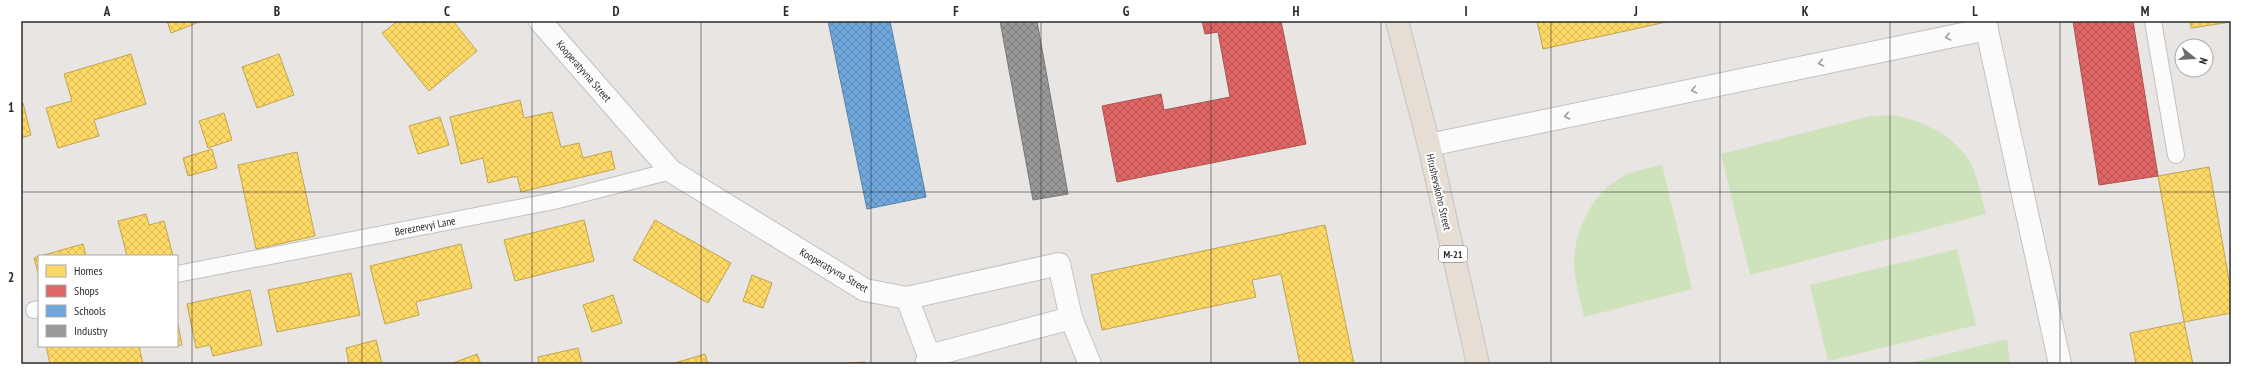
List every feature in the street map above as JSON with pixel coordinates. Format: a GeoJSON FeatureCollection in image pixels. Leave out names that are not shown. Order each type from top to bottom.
{"type":"FeatureCollection","features":[{"type":"Feature","properties":{"kind":"highway","name":"Hrushevskoho Street"},"geometry":{"type":"LineString","coordinates":[[1397,21],[1429,145],[1478,364]]}},
{"type":"Feature","properties":{"kind":"street","name":"Kooperatyvna Street"},"geometry":{"type":"LineString","coordinates":[[540,21],[671,171],[865,290],[907,298],[1060,264],[1071,318]]}},
{"type":"Feature","properties":{"kind":"street"},"geometry":{"type":"LineString","coordinates":[[1429,145],[1986,25],[2060,364]]}},
{"type":"Feature","properties":{"kind":"street"},"geometry":{"type":"LineString","coordinates":[[907,298],[928,360],[1071,318],[1090,364]]}},
{"type":"Feature","properties":{"kind":"lane"},"geometry":{"type":"LineString","coordinates":[[2153,21],[2176,155]]}},
{"type":"Feature","properties":{"kind":"lane","name":"Bereznevyi Lane"},"geometry":{"type":"LineString","coordinates":[[178,274],[554,201],[671,171]]}},
{"type":"Feature","properties":{"kind":"green space"},"geometry":{"type":"Polygon","coordinates":[[[1891,115],[1903,117],[1927,125],[1938,131],[1958,146],[1966,155],[1972,166],[1986,214],[1750,275],[1721,154],[1871,116],[1891,115]]]}},
{"type":"Feature","properties":{"kind":"green space"},"geometry":{"type":"Polygon","coordinates":[[[1662,165],[1692,289],[1584,317],[1576,283],[1574,262],[1578,237],[1588,212],[1603,191],[1624,176],[1643,169],[1662,165]]]}},
{"type":"Feature","properties":{"kind":"green space"},"geometry":{"type":"Polygon","coordinates":[[[1957,249],[1976,325],[1828,361],[1810,285],[1957,249]]]}},
{"type":"Feature","properties":{"kind":"green space"},"geometry":{"type":"Polygon","coordinates":[[[2007,339],[2010,364],[1907,364],[2007,339]]]}},
{"type":"Feature","properties":{"kind":"building: Homes"},"geometry":{"type":"Polygon","coordinates":[[[167,21],[202,21],[171,33],[167,21]]]}},
{"type":"Feature","properties":{"kind":"building: Homes"},"geometry":{"type":"Polygon","coordinates":[[[398,21],[453,21],[477,51],[429,91],[382,33],[398,21]]]}},
{"type":"Feature","properties":{"kind":"building: Homes"},"geometry":{"type":"Polygon","coordinates":[[[1537,21],[1671,21],[1543,49],[1537,21]]]}},
{"type":"Feature","properties":{"kind":"building: Homes"},"geometry":{"type":"Polygon","coordinates":[[[2190,21],[2231,21],[2231,22],[2191,28],[2190,21]]]}},
{"type":"Feature","properties":{"kind":"building: Homes"},"geometry":{"type":"Polygon","coordinates":[[[131,54],[146,104],[94,120],[99,136],[58,148],[46,108],[72,101],[64,74],[131,54]]]}},
{"type":"Feature","properties":{"kind":"building: Homes"},"geometry":{"type":"Polygon","coordinates":[[[279,54],[294,95],[257,108],[242,67],[279,54]]]}},
{"type":"Feature","properties":{"kind":"building: Homes"},"geometry":{"type":"Polygon","coordinates":[[[520,100],[524,118],[552,112],[561,147],[579,143],[583,158],[611,151],[615,169],[521,192],[517,176],[488,183],[483,158],[461,164],[450,117],[520,100]]]}},
{"type":"Feature","properties":{"kind":"building: Homes"},"geometry":{"type":"Polygon","coordinates":[[[21,103],[23,103],[31,135],[21,138],[21,103]]]}},
{"type":"Feature","properties":{"kind":"building: Homes"},"geometry":{"type":"Polygon","coordinates":[[[224,113],[232,140],[208,148],[199,121],[224,113]]]}},
{"type":"Feature","properties":{"kind":"building: Homes"},"geometry":{"type":"Polygon","coordinates":[[[440,117],[449,145],[418,154],[409,126],[440,117]]]}},
{"type":"Feature","properties":{"kind":"building: Homes"},"geometry":{"type":"Polygon","coordinates":[[[212,149],[217,168],[188,176],[183,158],[212,149]]]}},
{"type":"Feature","properties":{"kind":"building: Homes"},"geometry":{"type":"Polygon","coordinates":[[[297,152],[315,236],[256,249],[238,165],[297,152]]]}},
{"type":"Feature","properties":{"kind":"building: Homes"},"geometry":{"type":"Polygon","coordinates":[[[2209,167],[2231,291],[2231,313],[2184,322],[2158,176],[2209,167]]]}},
{"type":"Feature","properties":{"kind":"building: Homes"},"geometry":{"type":"Polygon","coordinates":[[[146,214],[149,225],[164,221],[173,255],[127,255],[118,221],[146,214]]]}},
{"type":"Feature","properties":{"kind":"building: Homes"},"geometry":{"type":"Polygon","coordinates":[[[584,220],[594,261],[515,281],[504,240],[584,220]]]}},
{"type":"Feature","properties":{"kind":"building: Homes"},"geometry":{"type":"Polygon","coordinates":[[[655,220],[731,263],[708,303],[633,260],[655,220]]]}},
{"type":"Feature","properties":{"kind":"building: Homes"},"geometry":{"type":"Polygon","coordinates":[[[1325,225],[1354,364],[1300,364],[1281,274],[1252,280],[1256,297],[1102,330],[1091,275],[1325,225]]]}},
{"type":"Feature","properties":{"kind":"building: Homes"},"geometry":{"type":"Polygon","coordinates":[[[83,244],[86,255],[44,255],[83,244]]]}},
{"type":"Feature","properties":{"kind":"building: Homes"},"geometry":{"type":"Polygon","coordinates":[[[461,244],[472,288],[416,302],[419,315],[385,324],[370,266],[461,244]]]}},
{"type":"Feature","properties":{"kind":"building: Homes"},"geometry":{"type":"Polygon","coordinates":[[[38,256],[38,272],[34,258],[38,256]]]}},
{"type":"Feature","properties":{"kind":"building: Homes"},"geometry":{"type":"Polygon","coordinates":[[[351,273],[360,315],[277,332],[268,290],[351,273]]]}},
{"type":"Feature","properties":{"kind":"building: Homes"},"geometry":{"type":"Polygon","coordinates":[[[752,275],[772,283],[763,308],[743,301],[752,275]]]}},
{"type":"Feature","properties":{"kind":"building: Homes"},"geometry":{"type":"Polygon","coordinates":[[[250,290],[262,345],[213,356],[210,345],[196,348],[187,304],[250,290]]]}},
{"type":"Feature","properties":{"kind":"building: Homes"},"geometry":{"type":"Polygon","coordinates":[[[613,295],[622,323],[592,332],[583,305],[613,295]]]}},
{"type":"Feature","properties":{"kind":"building: Homes"},"geometry":{"type":"Polygon","coordinates":[[[2184,322],[2193,364],[2136,364],[2130,333],[2184,322]]]}},
{"type":"Feature","properties":{"kind":"building: Homes"},"geometry":{"type":"Polygon","coordinates":[[[178,324],[182,345],[178,346],[178,324]]]}},
{"type":"Feature","properties":{"kind":"building: Homes"},"geometry":{"type":"Polygon","coordinates":[[[376,340],[382,364],[349,364],[346,348],[376,340]]]}},
{"type":"Feature","properties":{"kind":"building: Homes"},"geometry":{"type":"Polygon","coordinates":[[[46,347],[139,347],[143,364],[50,364],[46,347]]]}},
{"type":"Feature","properties":{"kind":"building: Homes"},"geometry":{"type":"Polygon","coordinates":[[[578,348],[582,364],[539,364],[538,357],[578,348]]]}},
{"type":"Feature","properties":{"kind":"building: Homes"},"geometry":{"type":"Polygon","coordinates":[[[477,354],[481,364],[453,364],[453,363],[477,354]]]}},
{"type":"Feature","properties":{"kind":"building: Homes"},"geometry":{"type":"Polygon","coordinates":[[[705,354],[708,364],[675,364],[675,363],[705,354]]]}},
{"type":"Feature","properties":{"kind":"building: Homes"},"geometry":{"type":"Polygon","coordinates":[[[865,362],[865,364],[836,364],[865,362]]]}},
{"type":"Feature","properties":{"kind":"building: Shops"},"geometry":{"type":"Polygon","coordinates":[[[1202,21],[1281,21],[1306,144],[1117,182],[1102,106],[1161,94],[1164,110],[1230,97],[1218,32],[1205,34],[1202,21]]]}},
{"type":"Feature","properties":{"kind":"building: Shops"},"geometry":{"type":"Polygon","coordinates":[[[2073,21],[2133,21],[2158,176],[2099,185],[2073,21]]]}},
{"type":"Feature","properties":{"kind":"building: Schools"},"geometry":{"type":"Polygon","coordinates":[[[828,21],[890,21],[926,197],[867,209],[828,21]]]}},
{"type":"Feature","properties":{"kind":"building: Industry"},"geometry":{"type":"Polygon","coordinates":[[[1000,21],[1037,21],[1068,194],[1033,200],[1000,21]]]}}]}
